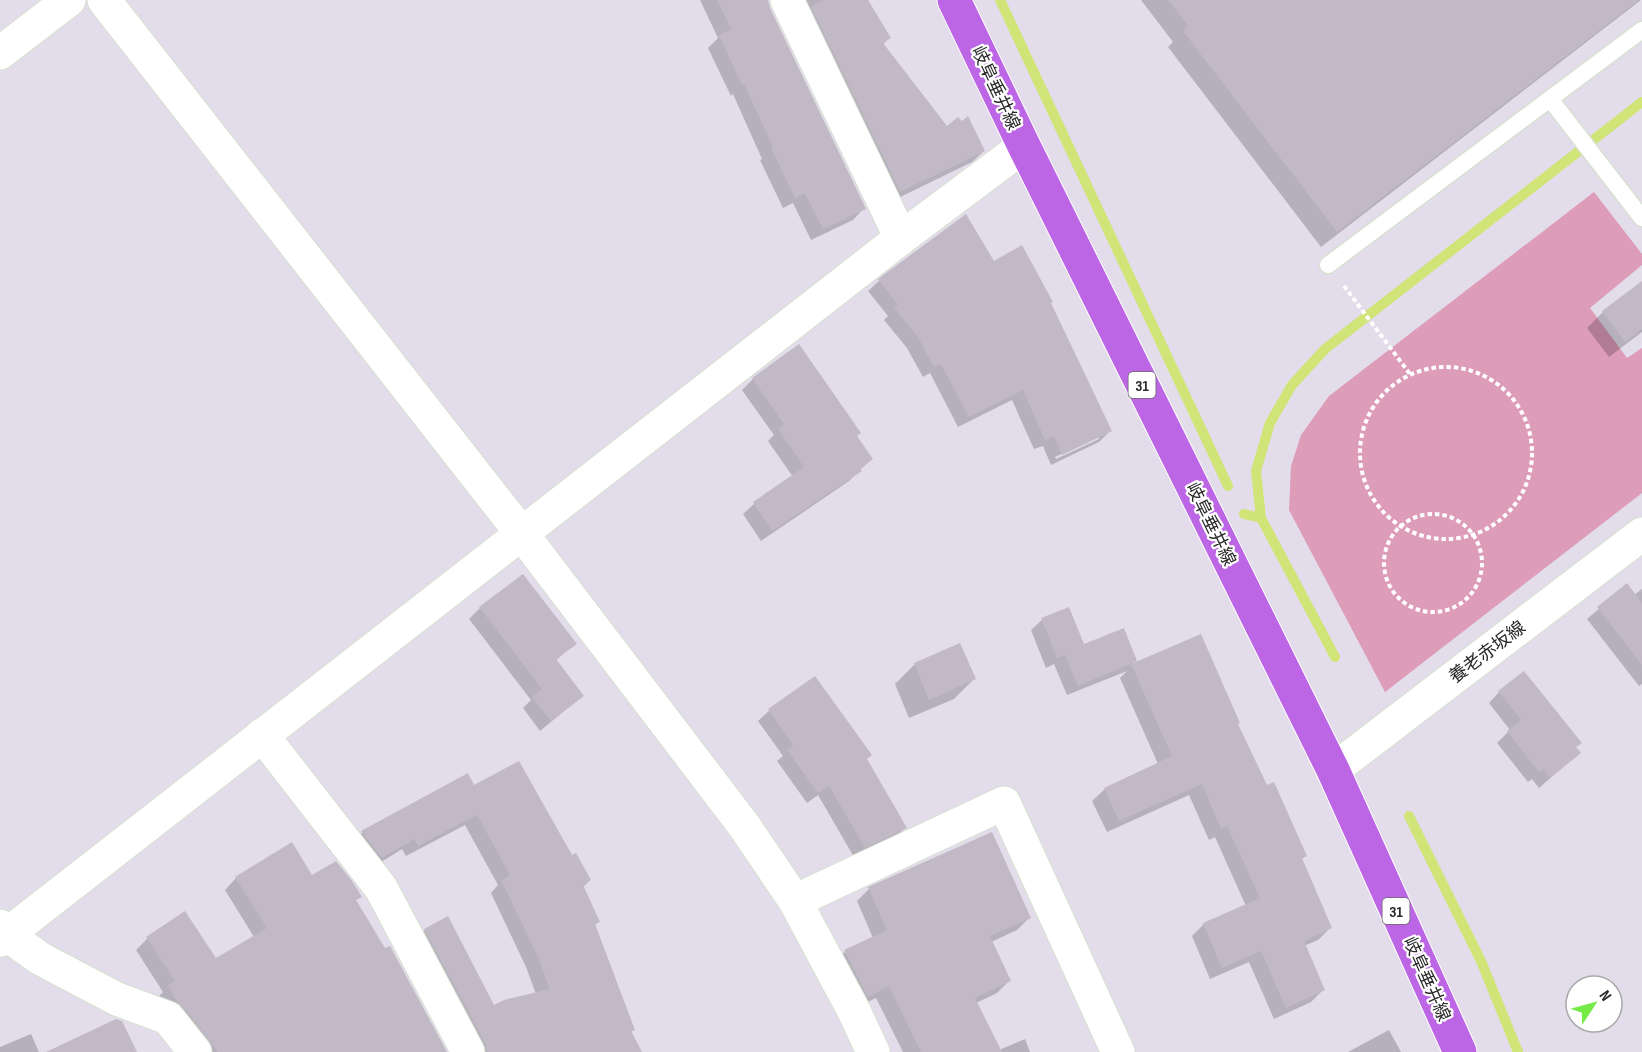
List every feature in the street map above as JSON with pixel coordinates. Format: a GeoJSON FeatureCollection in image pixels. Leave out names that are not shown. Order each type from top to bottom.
{"type":"FeatureCollection","features":[{"type":"Feature","properties":{"kind":"main road","name":"岐阜垂井線"},"geometry":{"type":"LineString","coordinates":[[954,0],[1333,770],[1460,1052]]}},
{"type":"Feature","properties":{"kind":"street"},"geometry":{"type":"LineString","coordinates":[[0,53],[69,0]]}},
{"type":"Feature","properties":{"kind":"street"},"geometry":{"type":"LineString","coordinates":[[104,0],[522,534],[745,827],[795,901],[855,1013],[873,1052]]}},
{"type":"Feature","properties":{"kind":"street"},"geometry":{"type":"LineString","coordinates":[[787,0],[901,238]]}},
{"type":"Feature","properties":{"kind":"street"},"geometry":{"type":"LineString","coordinates":[[195,1052],[168,1018],[117,999],[41,959],[2,934],[522,534],[901,238],[1024,146]]}},
{"type":"Feature","properties":{"kind":"street","name":"養老赤坂線"},"geometry":{"type":"LineString","coordinates":[[1333,770],[1642,534]]}},
{"type":"Feature","properties":{"kind":"street"},"geometry":{"type":"LineString","coordinates":[[262,735],[381,888],[468,1052]]}},
{"type":"Feature","properties":{"kind":"street"},"geometry":{"type":"LineString","coordinates":[[795,901],[1004,803],[1118,1052]]}},
{"type":"Feature","properties":{"kind":"lane"},"geometry":{"type":"LineString","coordinates":[[1328,265],[1642,30]]}},
{"type":"Feature","properties":{"kind":"lane"},"geometry":{"type":"LineString","coordinates":[[1550,99],[1642,218]]}},
{"type":"Feature","properties":{"kind":"path"},"geometry":{"type":"LineString","coordinates":[[1355,301],[1410,374]]}},
{"type":"Feature","properties":{"kind":"path"},"geometry":{"type":"LineString","coordinates":[[1437,367],[1464,369],[1490,379],[1511,396],[1526,419],[1532,446],[1531,464],[1530,474],[1520,499],[1502,520],[1473,535],[1449,540],[1420,536],[1400,526],[1394,523],[1373,501],[1362,473],[1360,443],[1368,415],[1386,390],[1410,374],[1437,367]]}},
{"type":"Feature","properties":{"kind":"path"},"geometry":{"type":"LineString","coordinates":[[1430,513],[1446,515],[1461,522],[1473,535],[1480,549],[1482,565],[1479,581],[1470,595],[1458,606],[1443,611],[1427,612],[1411,607],[1398,598],[1388,585],[1384,569],[1384,554],[1390,538],[1400,526],[1414,517],[1430,513]]}},
{"type":"Feature","properties":{"kind":"shaded area"},"geometry":{"type":"Polygon","coordinates":[[[1594,192],[1642,254],[1642,265],[1590,308],[1627,358],[1642,348],[1642,493],[1385,692],[1289,510],[1291,466],[1301,435],[1329,396],[1594,192]]]}},
{"type":"Feature","properties":{"kind":"building"},"geometry":{"type":"Polygon","coordinates":[[[717,0],[768,0],[866,209],[823,229],[805,193],[795,198],[744,84],[742,85],[719,35],[731,29],[717,0]]]}},
{"type":"Feature","properties":{"kind":"building"},"geometry":{"type":"Polygon","coordinates":[[[823,0],[868,0],[891,38],[883,43],[947,126],[958,117],[962,121],[968,116],[985,151],[900,192],[811,7],[823,0]]]}},
{"type":"Feature","properties":{"kind":"building"},"geometry":{"type":"Polygon","coordinates":[[[1168,0],[1639,0],[1337,232],[1183,31],[1188,26],[1168,0]]]}},
{"type":"Feature","properties":{"kind":"building"},"geometry":{"type":"Polygon","coordinates":[[[966,214],[994,261],[1022,245],[1053,302],[1051,303],[1112,431],[1062,455],[1054,436],[1045,440],[1023,390],[969,417],[941,364],[934,367],[918,337],[894,308],[898,305],[878,279],[966,214]]]}},
{"type":"Feature","properties":{"kind":"building"},"geometry":{"type":"Polygon","coordinates":[[[1642,281],[1642,329],[1625,342],[1602,311],[1642,281]]]}},
{"type":"Feature","properties":{"kind":"building"},"geometry":{"type":"Polygon","coordinates":[[[799,344],[861,433],[857,436],[873,459],[860,469],[862,471],[772,531],[753,502],[804,467],[778,429],[784,424],[752,378],[799,344]]]}},
{"type":"Feature","properties":{"kind":"building"},"geometry":{"type":"Polygon","coordinates":[[[523,574],[577,644],[556,659],[584,696],[551,721],[532,697],[542,689],[479,607],[523,574]]]}},
{"type":"Feature","properties":{"kind":"building"},"geometry":{"type":"Polygon","coordinates":[[[1627,583],[1642,603],[1642,665],[1597,607],[1627,583]]]}},
{"type":"Feature","properties":{"kind":"building"},"geometry":{"type":"Polygon","coordinates":[[[1069,607],[1084,644],[1124,628],[1137,661],[1078,686],[1065,655],[1057,658],[1041,618],[1069,607]]]}},
{"type":"Feature","properties":{"kind":"building"},"geometry":{"type":"Polygon","coordinates":[[[1201,634],[1240,723],[1238,724],[1267,785],[1274,782],[1307,856],[1302,858],[1332,928],[1304,941],[1325,990],[1286,1008],[1261,951],[1222,968],[1203,923],[1260,898],[1227,826],[1221,829],[1202,784],[1119,821],[1104,788],[1172,756],[1131,664],[1201,634]]]}},
{"type":"Feature","properties":{"kind":"building"},"geometry":{"type":"Polygon","coordinates":[[[960,643],[976,679],[929,700],[914,663],[960,643]]]}},
{"type":"Feature","properties":{"kind":"building"},"geometry":{"type":"Polygon","coordinates":[[[1524,671],[1582,743],[1576,747],[1581,753],[1550,778],[1543,769],[1539,772],[1507,731],[1521,720],[1498,691],[1524,671]]]}},
{"type":"Feature","properties":{"kind":"building"},"geometry":{"type":"Polygon","coordinates":[[[815,676],[872,755],[867,759],[907,828],[865,848],[829,786],[818,793],[787,750],[793,745],[768,709],[815,676]]]}},
{"type":"Feature","properties":{"kind":"building"},"geometry":{"type":"Polygon","coordinates":[[[519,761],[572,855],[576,853],[591,880],[583,885],[600,922],[595,924],[635,1030],[631,1031],[642,1052],[487,1052],[485,1043],[424,929],[448,916],[494,1005],[504,1000],[550,989],[537,955],[501,880],[510,875],[477,815],[418,846],[414,839],[382,858],[361,831],[468,773],[474,785],[519,761]]]}},
{"type":"Feature","properties":{"kind":"building"},"geometry":{"type":"Polygon","coordinates":[[[992,832],[1031,918],[990,936],[1011,981],[975,998],[1002,1052],[921,1052],[889,986],[868,997],[844,950],[887,930],[868,887],[992,832]]]}},
{"type":"Feature","properties":{"kind":"building"},"geometry":{"type":"Polygon","coordinates":[[[292,842],[312,875],[336,861],[352,881],[362,897],[356,900],[385,948],[390,946],[447,1052],[218,1052],[177,1002],[168,985],[175,981],[146,937],[185,911],[216,958],[267,928],[235,877],[292,842]]]}},
{"type":"Feature","properties":{"kind":"building"},"geometry":{"type":"Polygon","coordinates":[[[116,1019],[122,1021],[137,1052],[46,1052],[116,1019]]]}},
{"type":"Feature","properties":{"kind":"waterway"},"geometry":{"type":"LineString","coordinates":[[1000,0],[1228,486]]}},
{"type":"Feature","properties":{"kind":"waterway"},"geometry":{"type":"LineString","coordinates":[[1335,657],[1261,518],[1256,471],[1270,423],[1292,385],[1325,349],[1642,102]]}},
{"type":"Feature","properties":{"kind":"waterway"},"geometry":{"type":"LineString","coordinates":[[1244,514],[1261,518]]}},
{"type":"Feature","properties":{"kind":"waterway"},"geometry":{"type":"LineString","coordinates":[[1409,816],[1481,961],[1518,1052]]}}]}
